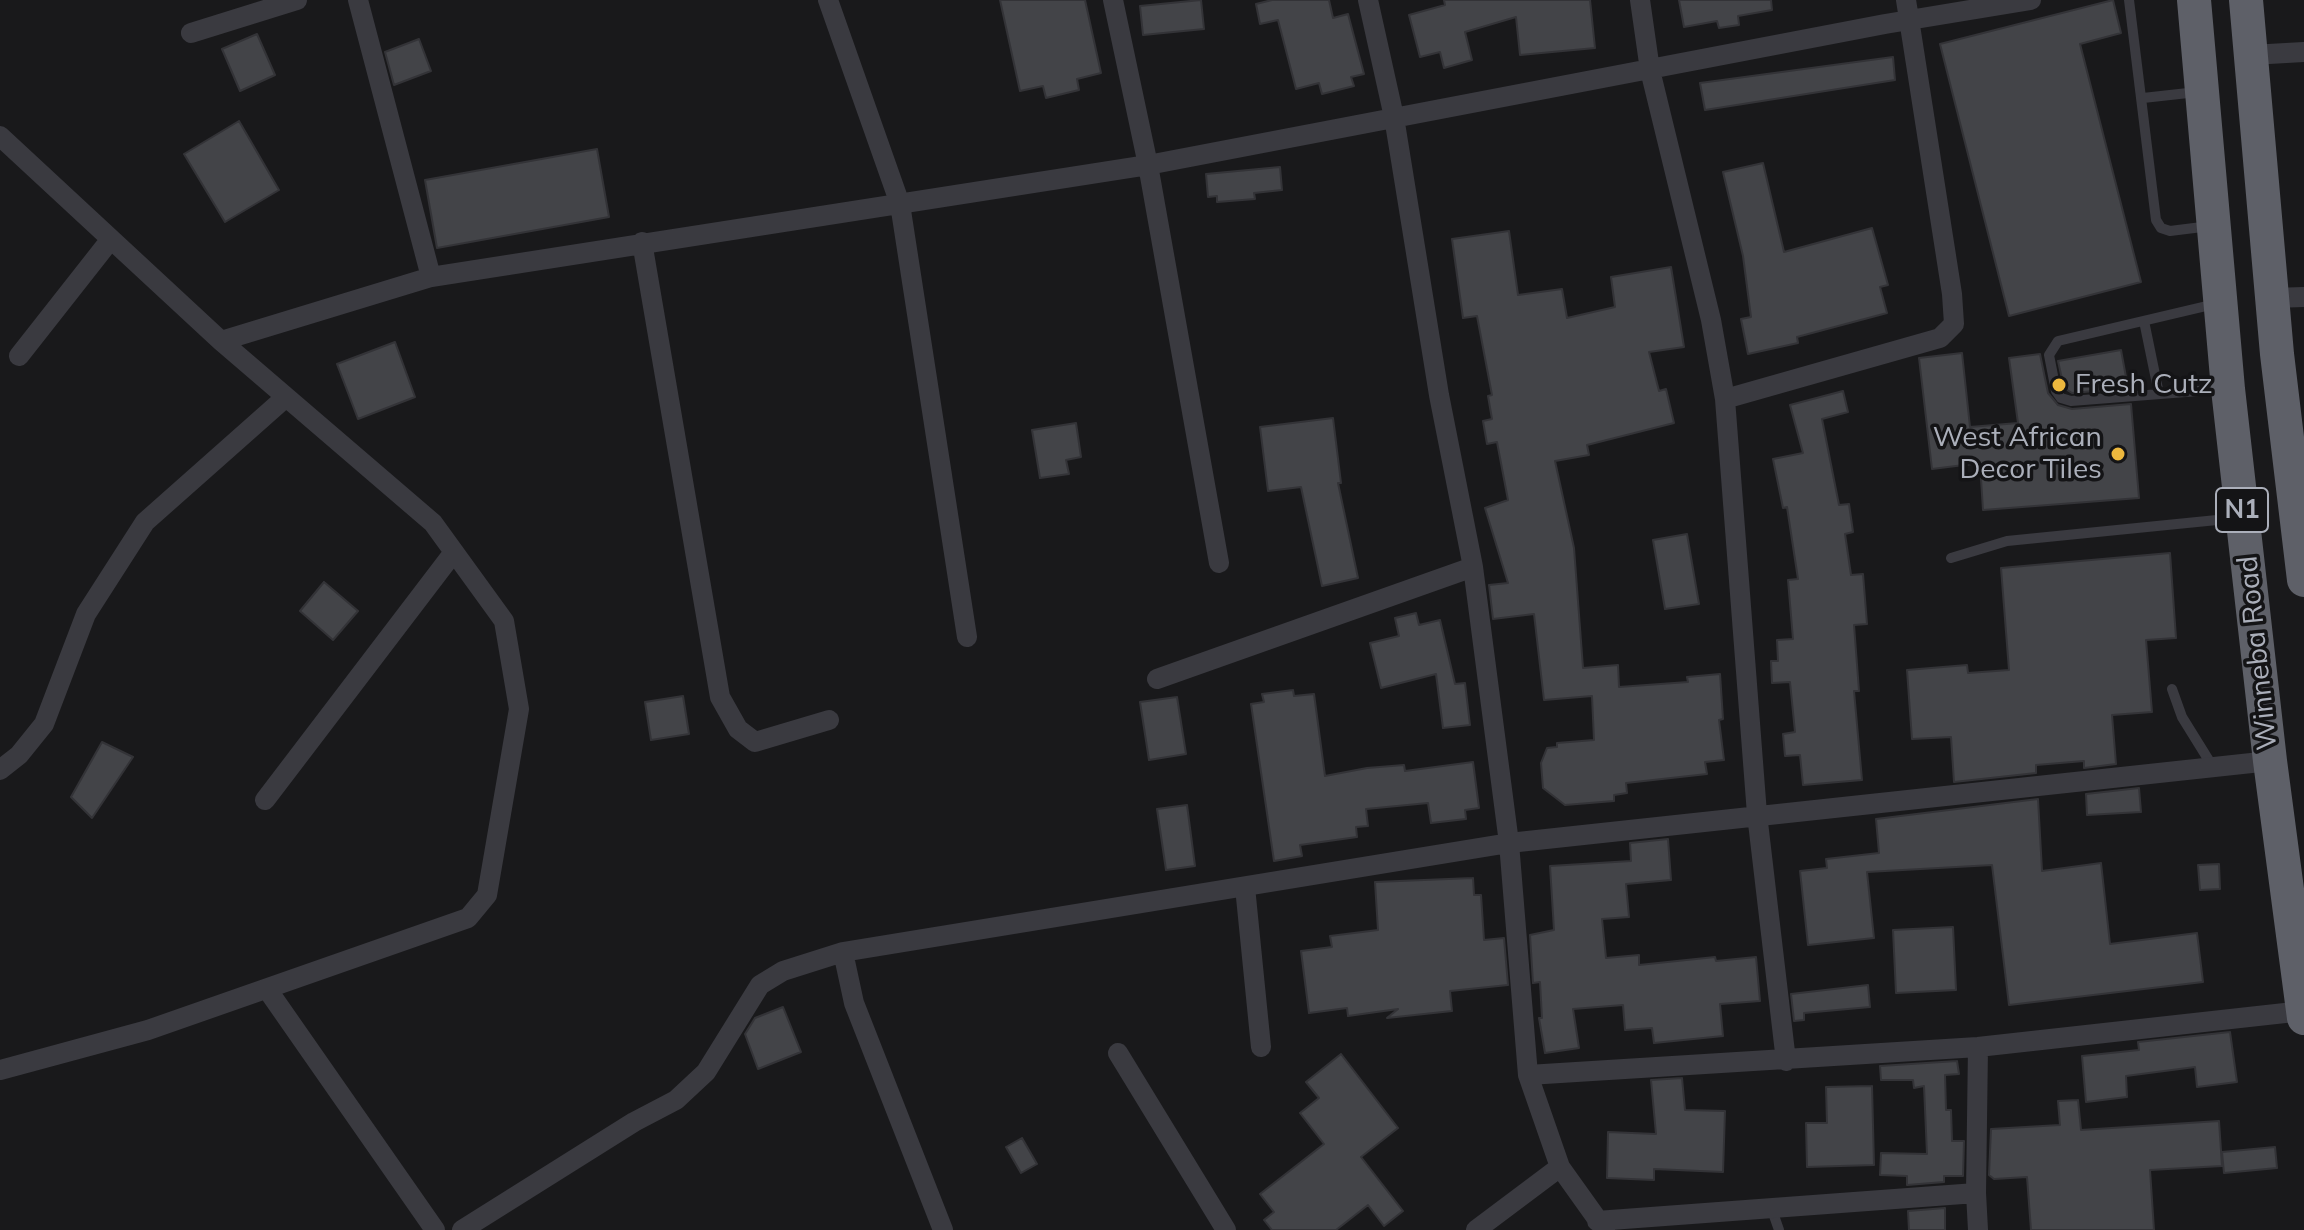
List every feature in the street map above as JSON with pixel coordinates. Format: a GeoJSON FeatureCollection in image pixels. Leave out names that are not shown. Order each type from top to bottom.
{"type":"FeatureCollection","features":[{"type":"Feature","properties":{"kind":"highway","name":"Winneba Road"},"geometry":{"type":"LineString","coordinates":[[2194,0],[2228,389],[2270,761],[2303,1014]]}},
{"type":"Feature","properties":{"kind":"highway","name":"Winneba Road"},"geometry":{"type":"LineString","coordinates":[[2246,0],[2251,55],[2288,297],[2304,580]]}},
{"type":"Feature","properties":{"kind":"street"},"geometry":{"type":"LineString","coordinates":[[191,33],[297,0]]}},
{"type":"Feature","properties":{"kind":"street"},"geometry":{"type":"LineString","coordinates":[[358,0],[431,277]]}},
{"type":"Feature","properties":{"kind":"street"},"geometry":{"type":"LineString","coordinates":[[828,0],[900,204],[967,637]]}},
{"type":"Feature","properties":{"kind":"street"},"geometry":{"type":"LineString","coordinates":[[1113,0],[1148,165],[1219,563]]}},
{"type":"Feature","properties":{"kind":"street"},"geometry":{"type":"LineString","coordinates":[[1368,0],[1394,117],[1439,395],[1473,567],[1509,843],[1528,1075],[1560,1167],[1601,1225],[1771,1207],[1976,1193]]}},
{"type":"Feature","properties":{"kind":"street"},"geometry":{"type":"LineString","coordinates":[[1640,0],[1650,70],[1711,320],[1725,399],[1757,814],[1786,1061]]}},
{"type":"Feature","properties":{"kind":"street"},"geometry":{"type":"LineString","coordinates":[[1725,399],[1928,342],[1940,338],[1954,324],[1952,294],[1906,0]]}},
{"type":"Feature","properties":{"kind":"street"},"geometry":{"type":"LineString","coordinates":[[221,341],[431,277],[1148,165],[1909,22],[1983,4],[2031,0]]}},
{"type":"Feature","properties":{"kind":"street"},"geometry":{"type":"LineString","coordinates":[[2251,55],[2304,52]]}},
{"type":"Feature","properties":{"kind":"street"},"geometry":{"type":"LineString","coordinates":[[0,136],[221,341],[433,523],[504,621],[519,709],[487,895],[468,918],[148,1030],[0,1070]]}},
{"type":"Feature","properties":{"kind":"street"},"geometry":{"type":"LineString","coordinates":[[19,356],[111,239]]}},
{"type":"Feature","properties":{"kind":"street"},"geometry":{"type":"LineString","coordinates":[[642,242],[720,697],[738,729],[755,742],[829,720]]}},
{"type":"Feature","properties":{"kind":"street"},"geometry":{"type":"LineString","coordinates":[[0,770],[19,755],[44,724],[86,614],[145,522],[286,397]]}},
{"type":"Feature","properties":{"kind":"street"},"geometry":{"type":"LineString","coordinates":[[265,800],[454,552]]}},
{"type":"Feature","properties":{"kind":"street"},"geometry":{"type":"LineString","coordinates":[[1157,679],[1473,567]]}},
{"type":"Feature","properties":{"kind":"street"},"geometry":{"type":"LineString","coordinates":[[462,1230],[634,1122],[676,1100],[706,1072],[760,985],[783,971],[843,952],[1509,843],[2270,761]]}},
{"type":"Feature","properties":{"kind":"street"},"geometry":{"type":"LineString","coordinates":[[1245,887],[1261,1047]]}},
{"type":"Feature","properties":{"kind":"street"},"geometry":{"type":"LineString","coordinates":[[843,952],[854,1003],[943,1230]]}},
{"type":"Feature","properties":{"kind":"street"},"geometry":{"type":"LineString","coordinates":[[267,989],[435,1230]]}},
{"type":"Feature","properties":{"kind":"street"},"geometry":{"type":"LineString","coordinates":[[1528,1075],[1978,1047],[2303,1014]]}},
{"type":"Feature","properties":{"kind":"street"},"geometry":{"type":"LineString","coordinates":[[1978,1047],[1978,1230]]}},
{"type":"Feature","properties":{"kind":"street"},"geometry":{"type":"LineString","coordinates":[[1118,1053],[1226,1230]]}},
{"type":"Feature","properties":{"kind":"street"},"geometry":{"type":"LineString","coordinates":[[1476,1230],[1560,1167]]}},
{"type":"Feature","properties":{"kind":"lane"},"geometry":{"type":"LineString","coordinates":[[2129,0],[2156,220],[2161,228],[2170,231],[2212,226]]}},
{"type":"Feature","properties":{"kind":"lane"},"geometry":{"type":"LineString","coordinates":[[2143,98],[2201,92]]}},
{"type":"Feature","properties":{"kind":"lane"},"geometry":{"type":"LineString","coordinates":[[2220,303],[2058,341],[2051,347],[2049,355],[2056,391],[2061,398],[2071,401],[2228,389]]}},
{"type":"Feature","properties":{"kind":"lane"},"geometry":{"type":"LineString","coordinates":[[2144,321],[2159,394]]}},
{"type":"Feature","properties":{"kind":"lane"},"geometry":{"type":"LineString","coordinates":[[1951,558],[2007,541],[2243,518]]}},
{"type":"Feature","properties":{"kind":"lane"},"geometry":{"type":"LineString","coordinates":[[2172,689],[2182,717],[2213,767]]}},
{"type":"Feature","properties":{"kind":"lane"},"geometry":{"type":"LineString","coordinates":[[1771,1207],[1779,1230]]}},
{"type":"Feature","properties":{"kind":"building"},"geometry":{"type":"Polygon","coordinates":[[[1000,0],[1085,0],[1101,73],[1077,79],[1079,90],[1046,98],[1043,86],[1020,91],[1000,0]]]}},
{"type":"Feature","properties":{"kind":"building"},"geometry":{"type":"Polygon","coordinates":[[[1201,0],[1204,29],[1143,35],[1140,6],[1201,0]]]}},
{"type":"Feature","properties":{"kind":"building"},"geometry":{"type":"Polygon","coordinates":[[[1272,0],[1329,0],[1333,18],[1348,14],[1364,74],[1351,77],[1354,86],[1322,94],[1319,83],[1296,89],[1278,20],[1260,24],[1256,4],[1272,0]]]}},
{"type":"Feature","properties":{"kind":"building"},"geometry":{"type":"Polygon","coordinates":[[[1444,0],[1590,0],[1595,48],[1520,55],[1516,17],[1465,32],[1472,60],[1444,68],[1440,52],[1420,57],[1409,15],[1445,5],[1444,0]]]}},
{"type":"Feature","properties":{"kind":"building"},"geometry":{"type":"Polygon","coordinates":[[[1679,0],[1771,0],[1772,10],[1738,16],[1739,25],[1719,28],[1717,21],[1684,27],[1679,0]]]}},
{"type":"Feature","properties":{"kind":"building"},"geometry":{"type":"Polygon","coordinates":[[[2113,0],[2121,33],[2080,44],[2141,282],[2009,316],[1940,44],[2113,0]]]}},
{"type":"Feature","properties":{"kind":"building"},"geometry":{"type":"Polygon","coordinates":[[[257,34],[275,75],[240,91],[222,49],[257,34]]]}},
{"type":"Feature","properties":{"kind":"building"},"geometry":{"type":"Polygon","coordinates":[[[419,39],[431,71],[394,85],[385,52],[419,39]]]}},
{"type":"Feature","properties":{"kind":"building"},"geometry":{"type":"Polygon","coordinates":[[[1893,57],[1895,80],[1705,110],[1700,83],[1893,57]]]}},
{"type":"Feature","properties":{"kind":"building"},"geometry":{"type":"Polygon","coordinates":[[[239,121],[279,190],[225,222],[184,154],[239,121]]]}},
{"type":"Feature","properties":{"kind":"building"},"geometry":{"type":"Polygon","coordinates":[[[597,149],[609,217],[437,248],[425,180],[597,149]]]}},
{"type":"Feature","properties":{"kind":"building"},"geometry":{"type":"Polygon","coordinates":[[[1763,163],[1784,252],[1872,228],[1888,285],[1880,287],[1887,313],[1797,337],[1798,343],[1748,354],[1741,319],[1751,317],[1743,256],[1723,172],[1763,163]]]}},
{"type":"Feature","properties":{"kind":"building"},"geometry":{"type":"Polygon","coordinates":[[[1280,167],[1282,190],[1254,193],[1255,199],[1217,202],[1217,196],[1208,197],[1206,174],[1280,167]]]}},
{"type":"Feature","properties":{"kind":"building"},"geometry":{"type":"Polygon","coordinates":[[[1509,231],[1518,295],[1562,289],[1567,318],[1615,307],[1611,277],[1671,267],[1684,347],[1649,352],[1659,391],[1666,389],[1674,423],[1587,445],[1589,455],[1555,461],[1574,548],[1583,668],[1618,665],[1619,687],[1688,682],[1687,677],[1720,674],[1723,719],[1719,720],[1724,760],[1705,762],[1707,774],[1626,783],[1627,793],[1614,795],[1614,801],[1565,805],[1543,788],[1541,763],[1547,748],[1557,747],[1557,743],[1594,740],[1592,696],[1544,700],[1534,614],[1493,619],[1489,585],[1508,583],[1485,508],[1508,500],[1497,442],[1487,444],[1483,421],[1492,419],[1488,396],[1492,395],[1477,316],[1463,318],[1452,239],[1509,231]]]}},
{"type":"Feature","properties":{"kind":"building"},"geometry":{"type":"Polygon","coordinates":[[[395,342],[415,397],[358,419],[337,364],[395,342]]]}},
{"type":"Feature","properties":{"kind":"building"},"geometry":{"type":"Polygon","coordinates":[[[2121,350],[2128,388],[2072,393],[2064,388],[2058,361],[2121,350]]]}},
{"type":"Feature","properties":{"kind":"building"},"geometry":{"type":"Polygon","coordinates":[[[1962,353],[1970,427],[2018,423],[2009,358],[2040,354],[2048,393],[2058,405],[2072,409],[2131,404],[2139,498],[1983,510],[1980,463],[1932,469],[1919,358],[1962,353]]]}},
{"type":"Feature","properties":{"kind":"building"},"geometry":{"type":"Polygon","coordinates":[[[1843,391],[1848,412],[1822,419],[1839,505],[1849,504],[1853,532],[1845,534],[1851,575],[1863,574],[1867,624],[1854,625],[1859,691],[1854,691],[1862,780],[1803,785],[1800,755],[1785,756],[1783,734],[1795,732],[1790,682],[1772,683],[1771,661],[1778,661],[1777,640],[1793,639],[1788,580],[1798,579],[1787,507],[1783,508],[1773,459],[1803,453],[1790,405],[1843,391]]]}},
{"type":"Feature","properties":{"kind":"building"},"geometry":{"type":"Polygon","coordinates":[[[1333,418],[1341,483],[1338,483],[1358,578],[1322,586],[1301,487],[1268,491],[1260,427],[1333,418]]]}},
{"type":"Feature","properties":{"kind":"building"},"geometry":{"type":"Polygon","coordinates":[[[1076,423],[1081,457],[1066,460],[1069,474],[1040,478],[1032,430],[1076,423]]]}},
{"type":"Feature","properties":{"kind":"building"},"geometry":{"type":"Polygon","coordinates":[[[1687,534],[1699,604],[1665,609],[1653,540],[1687,534]]]}},
{"type":"Feature","properties":{"kind":"building"},"geometry":{"type":"Polygon","coordinates":[[[2170,553],[2176,638],[2146,640],[2152,712],[2112,715],[2116,764],[2084,768],[2084,761],[2036,765],[2036,773],[1954,782],[1951,737],[1912,739],[1907,670],[1967,665],[1968,673],[2009,670],[2001,568],[2170,553]]]}},
{"type":"Feature","properties":{"kind":"building"},"geometry":{"type":"Polygon","coordinates":[[[324,582],[358,611],[333,640],[300,611],[324,582]]]}},
{"type":"Feature","properties":{"kind":"building"},"geometry":{"type":"Polygon","coordinates":[[[1416,613],[1419,625],[1440,620],[1455,684],[1465,683],[1470,725],[1443,728],[1436,674],[1381,688],[1370,643],[1399,636],[1395,618],[1416,613]]]}},
{"type":"Feature","properties":{"kind":"building"},"geometry":{"type":"Polygon","coordinates":[[[1293,690],[1294,696],[1314,694],[1325,776],[1367,768],[1404,765],[1405,771],[1473,762],[1479,808],[1465,810],[1466,819],[1431,823],[1428,803],[1366,809],[1368,826],[1356,827],[1357,837],[1300,845],[1302,856],[1274,861],[1251,704],[1264,702],[1262,694],[1293,690]]]}},
{"type":"Feature","properties":{"kind":"building"},"geometry":{"type":"Polygon","coordinates":[[[683,696],[689,734],[651,740],[645,702],[683,696]]]}},
{"type":"Feature","properties":{"kind":"building"},"geometry":{"type":"Polygon","coordinates":[[[1177,697],[1186,754],[1149,760],[1140,702],[1177,697]]]}},
{"type":"Feature","properties":{"kind":"building"},"geometry":{"type":"Polygon","coordinates":[[[102,742],[133,757],[92,818],[71,797],[102,742]]]}},
{"type":"Feature","properties":{"kind":"building"},"geometry":{"type":"Polygon","coordinates":[[[2139,788],[2141,812],[2087,815],[2086,794],[2139,788]]]}},
{"type":"Feature","properties":{"kind":"building"},"geometry":{"type":"Polygon","coordinates":[[[2038,799],[2042,871],[2101,863],[2110,944],[2197,933],[2203,982],[2009,1005],[1992,865],[1867,872],[1874,938],[1808,945],[1800,871],[1827,868],[1826,859],[1879,853],[1876,819],[2038,799]]]}},
{"type":"Feature","properties":{"kind":"building"},"geometry":{"type":"Polygon","coordinates":[[[1187,805],[1195,866],[1166,870],[1157,809],[1187,805]]]}},
{"type":"Feature","properties":{"kind":"building"},"geometry":{"type":"Polygon","coordinates":[[[1668,839],[1671,880],[1626,884],[1629,917],[1602,919],[1606,958],[1639,955],[1639,965],[1715,957],[1716,961],[1756,957],[1760,1001],[1720,1004],[1723,1036],[1654,1043],[1652,1028],[1625,1030],[1623,1005],[1573,1009],[1579,1048],[1545,1053],[1539,1018],[1542,1018],[1540,982],[1533,983],[1530,935],[1554,930],[1550,866],[1631,861],[1630,843],[1668,839]]]}},
{"type":"Feature","properties":{"kind":"building"},"geometry":{"type":"Polygon","coordinates":[[[2219,864],[2220,889],[2200,890],[2198,865],[2219,864]]]}},
{"type":"Feature","properties":{"kind":"building"},"geometry":{"type":"Polygon","coordinates":[[[1473,878],[1474,895],[1481,895],[1484,940],[1504,938],[1508,985],[1450,991],[1452,1011],[1387,1018],[1398,1009],[1348,1016],[1347,1008],[1309,1013],[1301,951],[1332,947],[1330,936],[1378,930],[1375,882],[1473,878]]]}},
{"type":"Feature","properties":{"kind":"building"},"geometry":{"type":"Polygon","coordinates":[[[1953,927],[1956,990],[1896,993],[1893,930],[1953,927]]]}},
{"type":"Feature","properties":{"kind":"building"},"geometry":{"type":"Polygon","coordinates":[[[1868,985],[1870,1007],[1804,1013],[1804,1020],[1794,1021],[1791,994],[1868,985]]]}},
{"type":"Feature","properties":{"kind":"building"},"geometry":{"type":"Polygon","coordinates":[[[783,1007],[801,1052],[758,1069],[745,1034],[755,1018],[783,1007]]]}},
{"type":"Feature","properties":{"kind":"building"},"geometry":{"type":"Polygon","coordinates":[[[2230,1032],[2237,1082],[2197,1087],[2195,1067],[2126,1076],[2127,1097],[2086,1102],[2082,1056],[2139,1050],[2138,1042],[2230,1032]]]}},
{"type":"Feature","properties":{"kind":"building"},"geometry":{"type":"Polygon","coordinates":[[[1341,1054],[1398,1128],[1361,1157],[1403,1211],[1384,1226],[1368,1205],[1336,1230],[1272,1230],[1264,1220],[1274,1212],[1260,1194],[1324,1144],[1300,1113],[1319,1098],[1306,1082],[1341,1054]]]}},
{"type":"Feature","properties":{"kind":"building"},"geometry":{"type":"Polygon","coordinates":[[[1957,1061],[1959,1074],[1945,1075],[1946,1110],[1951,1110],[1952,1141],[1964,1141],[1963,1176],[1944,1176],[1944,1182],[1907,1185],[1907,1176],[1880,1175],[1881,1153],[1927,1154],[1924,1086],[1914,1088],[1913,1080],[1881,1080],[1880,1066],[1957,1061]]]}},
{"type":"Feature","properties":{"kind":"building"},"geometry":{"type":"Polygon","coordinates":[[[1682,1078],[1685,1110],[1725,1111],[1723,1172],[1654,1169],[1654,1180],[1607,1178],[1608,1132],[1656,1134],[1651,1080],[1682,1078]]]}},
{"type":"Feature","properties":{"kind":"building"},"geometry":{"type":"Polygon","coordinates":[[[1872,1086],[1874,1165],[1807,1167],[1806,1123],[1827,1123],[1826,1087],[1872,1086]]]}},
{"type":"Feature","properties":{"kind":"building"},"geometry":{"type":"Polygon","coordinates":[[[2078,1100],[2081,1130],[2219,1121],[2222,1166],[2150,1170],[2154,1230],[2031,1230],[2027,1177],[1994,1179],[1989,1175],[1991,1129],[2060,1125],[2058,1101],[2078,1100]]]}},
{"type":"Feature","properties":{"kind":"building"},"geometry":{"type":"Polygon","coordinates":[[[1022,1138],[1037,1164],[1021,1173],[1006,1147],[1022,1138]]]}},
{"type":"Feature","properties":{"kind":"building"},"geometry":{"type":"Polygon","coordinates":[[[2275,1147],[2277,1168],[2224,1173],[2222,1152],[2275,1147]]]}},
{"type":"Feature","properties":{"kind":"building"},"geometry":{"type":"Polygon","coordinates":[[[1945,1208],[1945,1230],[1909,1230],[1908,1211],[1945,1208]]]}},
{"type":"Feature","properties":{"kind":"place","name":"Fresh Cutz"},"geometry":{"type":"Point","coordinates":[2059,385]}},
{"type":"Feature","properties":{"kind":"place","name":"West African Decor Tiles"},"geometry":{"type":"Point","coordinates":[2118,454]}}]}
